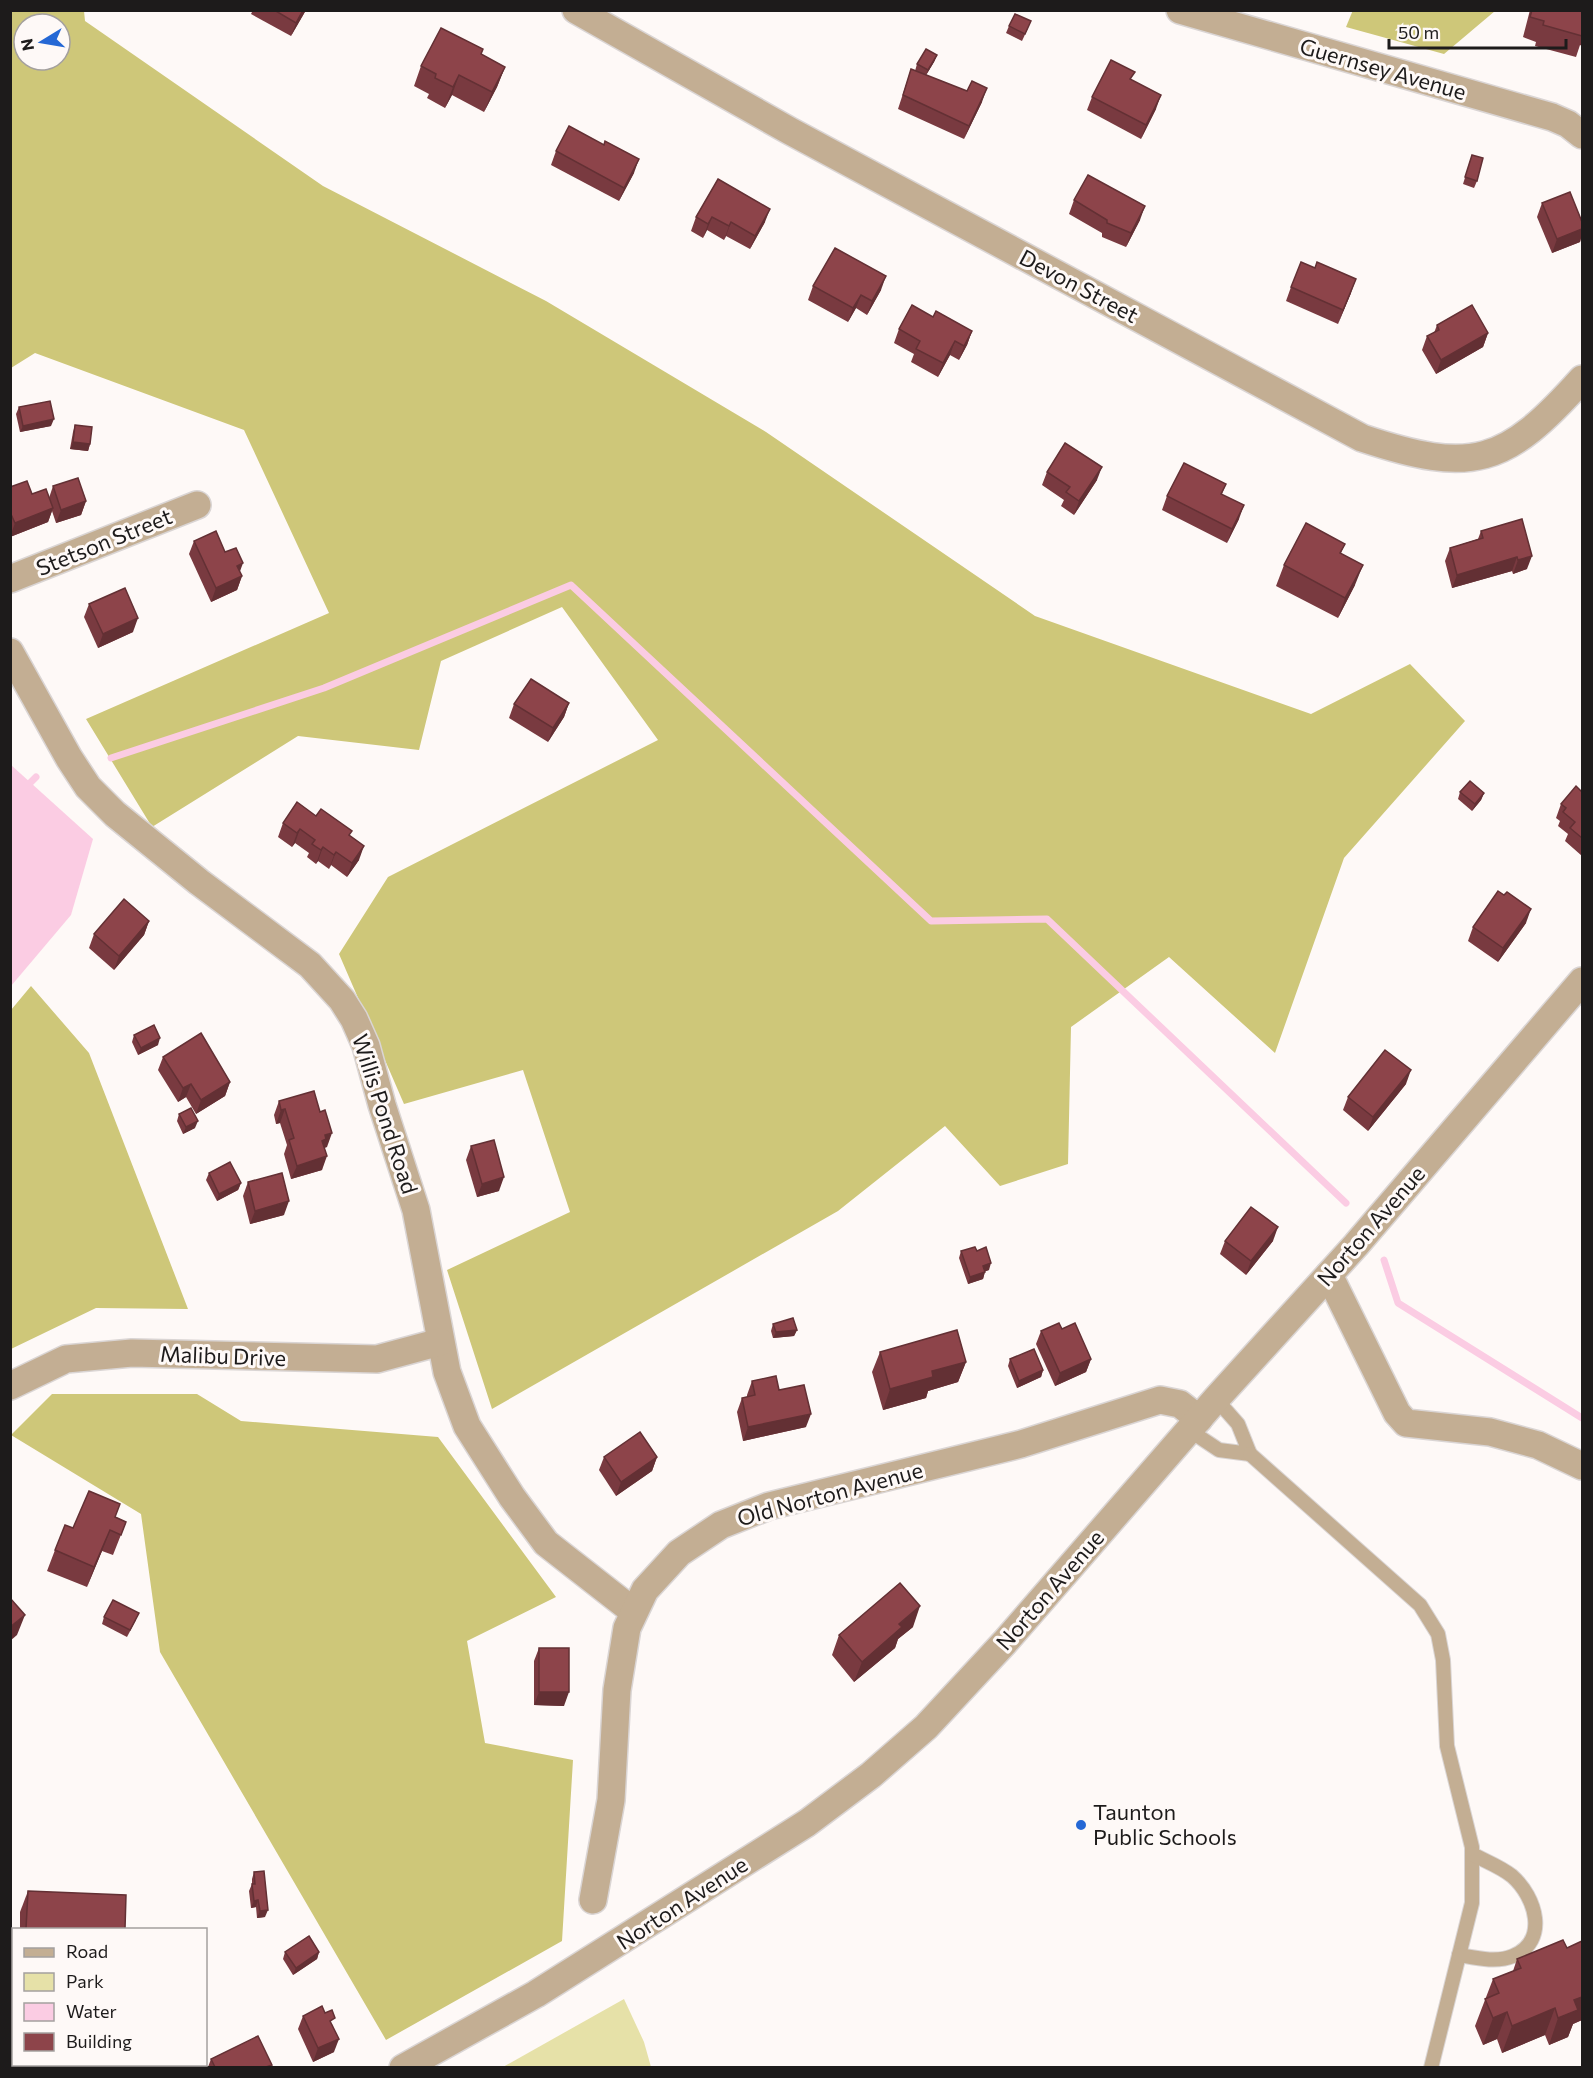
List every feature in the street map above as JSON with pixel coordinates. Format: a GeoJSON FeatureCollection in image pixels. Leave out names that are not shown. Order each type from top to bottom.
{"type":"FeatureCollection","features":[{"type":"Feature","properties":{"kind":"street","name":"Devon Street"},"geometry":{"type":"LineString","coordinates":[[576,10],[790,131],[1362,438],[1425,456],[1466,458],[1486,456],[1503,449],[1536,428],[1582,379]]}},
{"type":"Feature","properties":{"kind":"street","name":"Guernsey Avenue"},"geometry":{"type":"LineString","coordinates":[[1180,10],[1552,117],[1568,124],[1582,135]]}},
{"type":"Feature","properties":{"kind":"street","name":"Stetson Street"},"geometry":{"type":"LineString","coordinates":[[10,579],[197,505]]}},
{"type":"Feature","properties":{"kind":"street","name":"Willis Pond Road"},"geometry":{"type":"LineString","coordinates":[[10,652],[69,758],[88,787],[115,814],[199,882],[310,965],[342,1000],[354,1019],[366,1046],[382,1105],[416,1210],[440,1342],[453,1391],[467,1426],[512,1497],[546,1543],[633,1611]]}},
{"type":"Feature","properties":{"kind":"street","name":"Norton Avenue"},"geometry":{"type":"LineString","coordinates":[[403,2067],[536,1994],[641,1930],[807,1822],[871,1775],[926,1726],[1005,1642],[1201,1416],[1329,1275],[1582,981]]}},
{"type":"Feature","properties":{"kind":"street"},"geometry":{"type":"LineString","coordinates":[[1329,1275],[1397,1413],[1406,1424],[1490,1432],[1538,1445],[1582,1466]]}},
{"type":"Feature","properties":{"kind":"street","name":"Malibu Drive"},"geometry":{"type":"LineString","coordinates":[[10,1386],[66,1359],[132,1353],[377,1359],[440,1342]]}},
{"type":"Feature","properties":{"kind":"street","name":"Old Norton Avenue"},"geometry":{"type":"LineString","coordinates":[[593,1900],[611,1800],[621,1658],[633,1611],[645,1590],[679,1553],[721,1525],[769,1506],[1021,1444],[1160,1400],[1180,1404],[1201,1416]]}},
{"type":"Feature","properties":{"kind":"lane"},"geometry":{"type":"LineString","coordinates":[[1201,1416],[1219,1450],[1250,1454]]}},
{"type":"Feature","properties":{"kind":"lane"},"geometry":{"type":"LineString","coordinates":[[1201,1416],[1238,1424],[1250,1454],[1420,1605],[1438,1634],[1443,1660],[1447,1746],[1472,1854],[1472,1903],[1431,2067]]}},
{"type":"Feature","properties":{"kind":"lane"},"geometry":{"type":"LineString","coordinates":[[1459,1955],[1485,1960],[1513,1956],[1532,1942],[1537,1923],[1530,1900],[1512,1876],[1472,1854]]}},
{"type":"Feature","properties":{"kind":"green space"},"geometry":{"type":"Polygon","coordinates":[[[624,1999],[644,2042],[651,2067],[503,2067],[624,1999]]]}},
{"type":"Feature","properties":{"kind":"shaded area"},"geometry":{"type":"Polygon","coordinates":[[[1353,10],[1495,11],[1444,54],[1346,27],[1353,10]]]}},
{"type":"Feature","properties":{"kind":"shaded area"},"geometry":{"type":"Polygon","coordinates":[[[11,11],[84,11],[85,21],[323,186],[546,301],[766,432],[1035,616],[1311,714],[1410,664],[1465,721],[1344,858],[1275,1053],[1169,957],[1071,1027],[1068,1164],[1000,1186],[945,1126],[838,1211],[492,1409],[447,1270],[570,1212],[523,1070],[404,1104],[339,954],[388,877],[658,740],[562,607],[441,661],[419,750],[298,736],[152,827],[86,719],[329,613],[244,430],[35,353],[11,368],[11,11]]]}},
{"type":"Feature","properties":{"kind":"shaded area"},"geometry":{"type":"Polygon","coordinates":[[[31,986],[89,1053],[188,1309],[96,1308],[11,1349],[11,1010],[31,986]]]}},
{"type":"Feature","properties":{"kind":"shaded area"},"geometry":{"type":"Polygon","coordinates":[[[52,1394],[197,1394],[241,1421],[438,1437],[556,1597],[467,1641],[485,1743],[573,1760],[562,1941],[386,2040],[160,1652],[141,1514],[11,1435],[52,1394]]]}},
{"type":"Feature","properties":{"kind":"water"},"geometry":{"type":"Polygon","coordinates":[[[11,765],[93,839],[71,915],[11,986],[11,765]]]}},
{"type":"Feature","properties":{"kind":"building"},"geometry":{"type":"Polygon","coordinates":[[[274,10],[303,10],[296,23],[274,10]]]}},
{"type":"Feature","properties":{"kind":"building"},"geometry":{"type":"Polygon","coordinates":[[[1532,10],[1582,10],[1582,36],[1543,25],[1544,21],[1530,17],[1532,10]]]}},
{"type":"Feature","properties":{"kind":"building"},"geometry":{"type":"Polygon","coordinates":[[[1015,14],[1031,21],[1025,34],[1009,26],[1015,14]]]}},
{"type":"Feature","properties":{"kind":"building"},"geometry":{"type":"Polygon","coordinates":[[[441,28],[483,49],[481,54],[505,67],[492,92],[459,75],[453,87],[435,78],[436,74],[421,66],[441,28]]]}},
{"type":"Feature","properties":{"kind":"building"},"geometry":{"type":"Polygon","coordinates":[[[926,49],[937,55],[928,70],[917,64],[926,49]]]}},
{"type":"Feature","properties":{"kind":"building"},"geometry":{"type":"Polygon","coordinates":[[[1111,60],[1135,72],[1130,79],[1161,95],[1146,125],[1092,97],[1111,60]]]}},
{"type":"Feature","properties":{"kind":"building"},"geometry":{"type":"Polygon","coordinates":[[[911,69],[967,91],[972,81],[987,88],[969,126],[903,95],[911,69]]]}},
{"type":"Feature","properties":{"kind":"building"},"geometry":{"type":"Polygon","coordinates":[[[569,126],[604,145],[605,141],[639,159],[624,188],[556,151],[569,126]]]}},
{"type":"Feature","properties":{"kind":"building"},"geometry":{"type":"Polygon","coordinates":[[[1472,155],[1483,158],[1477,181],[1465,177],[1472,155]]]}},
{"type":"Feature","properties":{"kind":"building"},"geometry":{"type":"Polygon","coordinates":[[[1088,175],[1145,206],[1131,233],[1107,223],[1107,220],[1074,200],[1088,175]]]}},
{"type":"Feature","properties":{"kind":"building"},"geometry":{"type":"Polygon","coordinates":[[[718,179],[770,209],[755,236],[731,222],[729,226],[712,217],[708,224],[696,217],[718,179]]]}},
{"type":"Feature","properties":{"kind":"building"},"geometry":{"type":"Polygon","coordinates":[[[1570,192],[1582,222],[1582,229],[1557,239],[1542,203],[1570,192]]]}},
{"type":"Feature","properties":{"kind":"building"},"geometry":{"type":"Polygon","coordinates":[[[835,248],[886,276],[872,301],[861,295],[853,308],[813,286],[835,248]]]}},
{"type":"Feature","properties":{"kind":"building"},"geometry":{"type":"Polygon","coordinates":[[[1301,262],[1315,268],[1317,262],[1356,279],[1343,310],[1291,287],[1301,262]]]}},
{"type":"Feature","properties":{"kind":"building"},"geometry":{"type":"Polygon","coordinates":[[[912,305],[933,317],[936,311],[972,331],[964,346],[955,341],[943,363],[916,349],[920,341],[899,329],[912,305]]]}},
{"type":"Feature","properties":{"kind":"building"},"geometry":{"type":"Polygon","coordinates":[[[1472,305],[1488,333],[1441,360],[1427,336],[1439,330],[1437,325],[1472,305]]]}},
{"type":"Feature","properties":{"kind":"building"},"geometry":{"type":"Polygon","coordinates":[[[50,401],[54,419],[23,426],[19,407],[50,401]]]}},
{"type":"Feature","properties":{"kind":"building"},"geometry":{"type":"Polygon","coordinates":[[[75,425],[92,427],[90,444],[73,442],[75,425]]]}},
{"type":"Feature","properties":{"kind":"building"},"geometry":{"type":"Polygon","coordinates":[[[1065,443],[1102,467],[1079,501],[1066,492],[1070,487],[1047,472],[1065,443]]]}},
{"type":"Feature","properties":{"kind":"building"},"geometry":{"type":"Polygon","coordinates":[[[1184,463],[1226,484],[1221,494],[1244,505],[1232,529],[1167,496],[1184,463]]]}},
{"type":"Feature","properties":{"kind":"building"},"geometry":{"type":"Polygon","coordinates":[[[78,478],[86,501],[61,510],[53,486],[78,478]]]}},
{"type":"Feature","properties":{"kind":"building"},"geometry":{"type":"Polygon","coordinates":[[[27,481],[32,494],[46,489],[53,508],[15,523],[10,512],[10,487],[27,481]]]}},
{"type":"Feature","properties":{"kind":"building"},"geometry":{"type":"Polygon","coordinates":[[[1522,519],[1532,556],[1518,560],[1517,557],[1457,575],[1450,548],[1483,538],[1481,531],[1522,519]]]}},
{"type":"Feature","properties":{"kind":"building"},"geometry":{"type":"Polygon","coordinates":[[[1306,523],[1345,544],[1340,553],[1363,565],[1345,598],[1284,565],[1306,523]]]}},
{"type":"Feature","properties":{"kind":"building"},"geometry":{"type":"Polygon","coordinates":[[[216,531],[225,552],[236,548],[243,563],[237,566],[242,576],[216,588],[194,541],[216,531]]]}},
{"type":"Feature","properties":{"kind":"building"},"geometry":{"type":"Polygon","coordinates":[[[125,588],[138,618],[103,634],[89,604],[125,588]]]}},
{"type":"Feature","properties":{"kind":"building"},"geometry":{"type":"Polygon","coordinates":[[[531,679],[569,703],[553,728],[514,704],[531,679]]]}},
{"type":"Feature","properties":{"kind":"building"},"geometry":{"type":"Polygon","coordinates":[[[1470,781],[1484,793],[1475,804],[1460,792],[1470,781]]]}},
{"type":"Feature","properties":{"kind":"building"},"geometry":{"type":"Polygon","coordinates":[[[1576,786],[1582,792],[1582,838],[1570,828],[1575,822],[1563,812],[1566,808],[1561,804],[1576,786]]]}},
{"type":"Feature","properties":{"kind":"building"},"geometry":{"type":"Polygon","coordinates":[[[297,802],[316,816],[321,809],[352,831],[349,835],[364,846],[352,863],[336,852],[334,855],[323,847],[321,850],[312,844],[315,840],[300,829],[297,833],[283,823],[297,802]]]}},
{"type":"Feature","properties":{"kind":"building"},"geometry":{"type":"Polygon","coordinates":[[[1498,891],[1504,895],[1507,892],[1531,909],[1503,948],[1473,927],[1498,891]]]}},
{"type":"Feature","properties":{"kind":"building"},"geometry":{"type":"Polygon","coordinates":[[[124,899],[149,921],[119,956],[94,934],[124,899]]]}},
{"type":"Feature","properties":{"kind":"building"},"geometry":{"type":"Polygon","coordinates":[[[154,1025],[160,1038],[141,1048],[134,1035],[154,1025]]]}},
{"type":"Feature","properties":{"kind":"building"},"geometry":{"type":"Polygon","coordinates":[[[201,1033],[230,1082],[201,1100],[191,1084],[183,1088],[163,1057],[201,1033]]]}},
{"type":"Feature","properties":{"kind":"building"},"geometry":{"type":"Polygon","coordinates":[[[1385,1050],[1411,1070],[1373,1117],[1348,1097],[1385,1050]]]}},
{"type":"Feature","properties":{"kind":"building"},"geometry":{"type":"Polygon","coordinates":[[[314,1091],[320,1112],[325,1110],[332,1133],[325,1135],[326,1139],[322,1141],[327,1156],[297,1166],[289,1140],[294,1138],[285,1109],[281,1110],[279,1101],[314,1091]]]}},
{"type":"Feature","properties":{"kind":"building"},"geometry":{"type":"Polygon","coordinates":[[[191,1108],[198,1121],[186,1127],[179,1114],[191,1108]]]}},
{"type":"Feature","properties":{"kind":"building"},"geometry":{"type":"Polygon","coordinates":[[[494,1140],[504,1177],[482,1184],[471,1146],[494,1140]]]}},
{"type":"Feature","properties":{"kind":"building"},"geometry":{"type":"Polygon","coordinates":[[[230,1162],[241,1183],[219,1194],[209,1173],[230,1162]]]}},
{"type":"Feature","properties":{"kind":"building"},"geometry":{"type":"Polygon","coordinates":[[[282,1173],[289,1201],[255,1211],[248,1182],[282,1173]]]}},
{"type":"Feature","properties":{"kind":"building"},"geometry":{"type":"Polygon","coordinates":[[[1251,1207],[1278,1227],[1251,1261],[1225,1241],[1251,1207]]]}},
{"type":"Feature","properties":{"kind":"building"},"geometry":{"type":"Polygon","coordinates":[[[975,1247],[977,1251],[986,1247],[991,1263],[983,1266],[985,1272],[970,1277],[961,1251],[975,1247]]]}},
{"type":"Feature","properties":{"kind":"building"},"geometry":{"type":"Polygon","coordinates":[[[793,1318],[797,1330],[776,1332],[773,1324],[793,1318]]]}},
{"type":"Feature","properties":{"kind":"building"},"geometry":{"type":"Polygon","coordinates":[[[1059,1323],[1062,1329],[1075,1323],[1091,1359],[1060,1373],[1041,1331],[1059,1323]]]}},
{"type":"Feature","properties":{"kind":"building"},"geometry":{"type":"Polygon","coordinates":[[[957,1330],[966,1362],[932,1371],[933,1377],[890,1389],[880,1352],[957,1330]]]}},
{"type":"Feature","properties":{"kind":"building"},"geometry":{"type":"Polygon","coordinates":[[[1034,1349],[1043,1370],[1019,1381],[1010,1359],[1034,1349]]]}},
{"type":"Feature","properties":{"kind":"building"},"geometry":{"type":"Polygon","coordinates":[[[776,1376],[779,1390],[804,1385],[811,1414],[748,1427],[742,1398],[755,1395],[752,1381],[776,1376]]]}},
{"type":"Feature","properties":{"kind":"building"},"geometry":{"type":"Polygon","coordinates":[[[640,1432],[657,1457],[621,1482],[604,1457],[640,1432]]]}},
{"type":"Feature","properties":{"kind":"building"},"geometry":{"type":"Polygon","coordinates":[[[89,1491],[120,1504],[115,1517],[126,1522],[121,1535],[110,1530],[94,1567],[55,1550],[65,1525],[73,1528],[89,1491]]]}},
{"type":"Feature","properties":{"kind":"building"},"geometry":{"type":"Polygon","coordinates":[[[900,1583],[920,1606],[899,1624],[902,1627],[862,1662],[839,1635],[900,1583]]]}},
{"type":"Feature","properties":{"kind":"building"},"geometry":{"type":"Polygon","coordinates":[[[10,1598],[25,1615],[10,1627],[10,1598]]]}},
{"type":"Feature","properties":{"kind":"building"},"geometry":{"type":"Polygon","coordinates":[[[113,1600],[139,1613],[130,1630],[104,1617],[113,1600]]]}},
{"type":"Feature","properties":{"kind":"building"},"geometry":{"type":"Polygon","coordinates":[[[539,1648],[569,1648],[569,1692],[539,1692],[539,1648]]]}},
{"type":"Feature","properties":{"kind":"building"},"geometry":{"type":"Polygon","coordinates":[[[264,1871],[268,1910],[260,1911],[258,1900],[254,1901],[252,1884],[255,1884],[254,1872],[264,1871]]]}},
{"type":"Feature","properties":{"kind":"building"},"geometry":{"type":"Polygon","coordinates":[[[28,1891],[126,1895],[125,1928],[26,1928],[28,1891]]]}},
{"type":"Feature","properties":{"kind":"building"},"geometry":{"type":"Polygon","coordinates":[[[309,1936],[319,1952],[296,1968],[285,1952],[309,1936]]]}},
{"type":"Feature","properties":{"kind":"building"},"geometry":{"type":"Polygon","coordinates":[[[1563,1940],[1567,1948],[1582,1941],[1582,1997],[1574,2000],[1578,2010],[1558,2018],[1555,2008],[1512,2026],[1507,2012],[1493,2018],[1485,1999],[1499,1993],[1493,1979],[1521,1968],[1517,1959],[1563,1940]]]}},
{"type":"Feature","properties":{"kind":"building"},"geometry":{"type":"Polygon","coordinates":[[[322,2006],[325,2013],[332,2010],[335,2018],[330,2021],[339,2039],[318,2048],[303,2016],[322,2006]]]}},
{"type":"Feature","properties":{"kind":"building"},"geometry":{"type":"Polygon","coordinates":[[[258,2036],[272,2065],[215,2067],[211,2059],[258,2036]]]}},
{"type":"Feature","properties":{"kind":"waterway"},"geometry":{"type":"LineString","coordinates":[[111,758],[324,688],[571,585],[931,921],[1047,919],[1346,1203]]}},
{"type":"Feature","properties":{"kind":"waterway"},"geometry":{"type":"LineString","coordinates":[[24,789],[36,777]]}},
{"type":"Feature","properties":{"kind":"waterway"},"geometry":{"type":"LineString","coordinates":[[1384,1260],[1398,1303],[1582,1418]]}},
{"type":"Feature","properties":{"kind":"place","name":"Taunton Public Schools"},"geometry":{"type":"Point","coordinates":[1081,1825]}}]}
